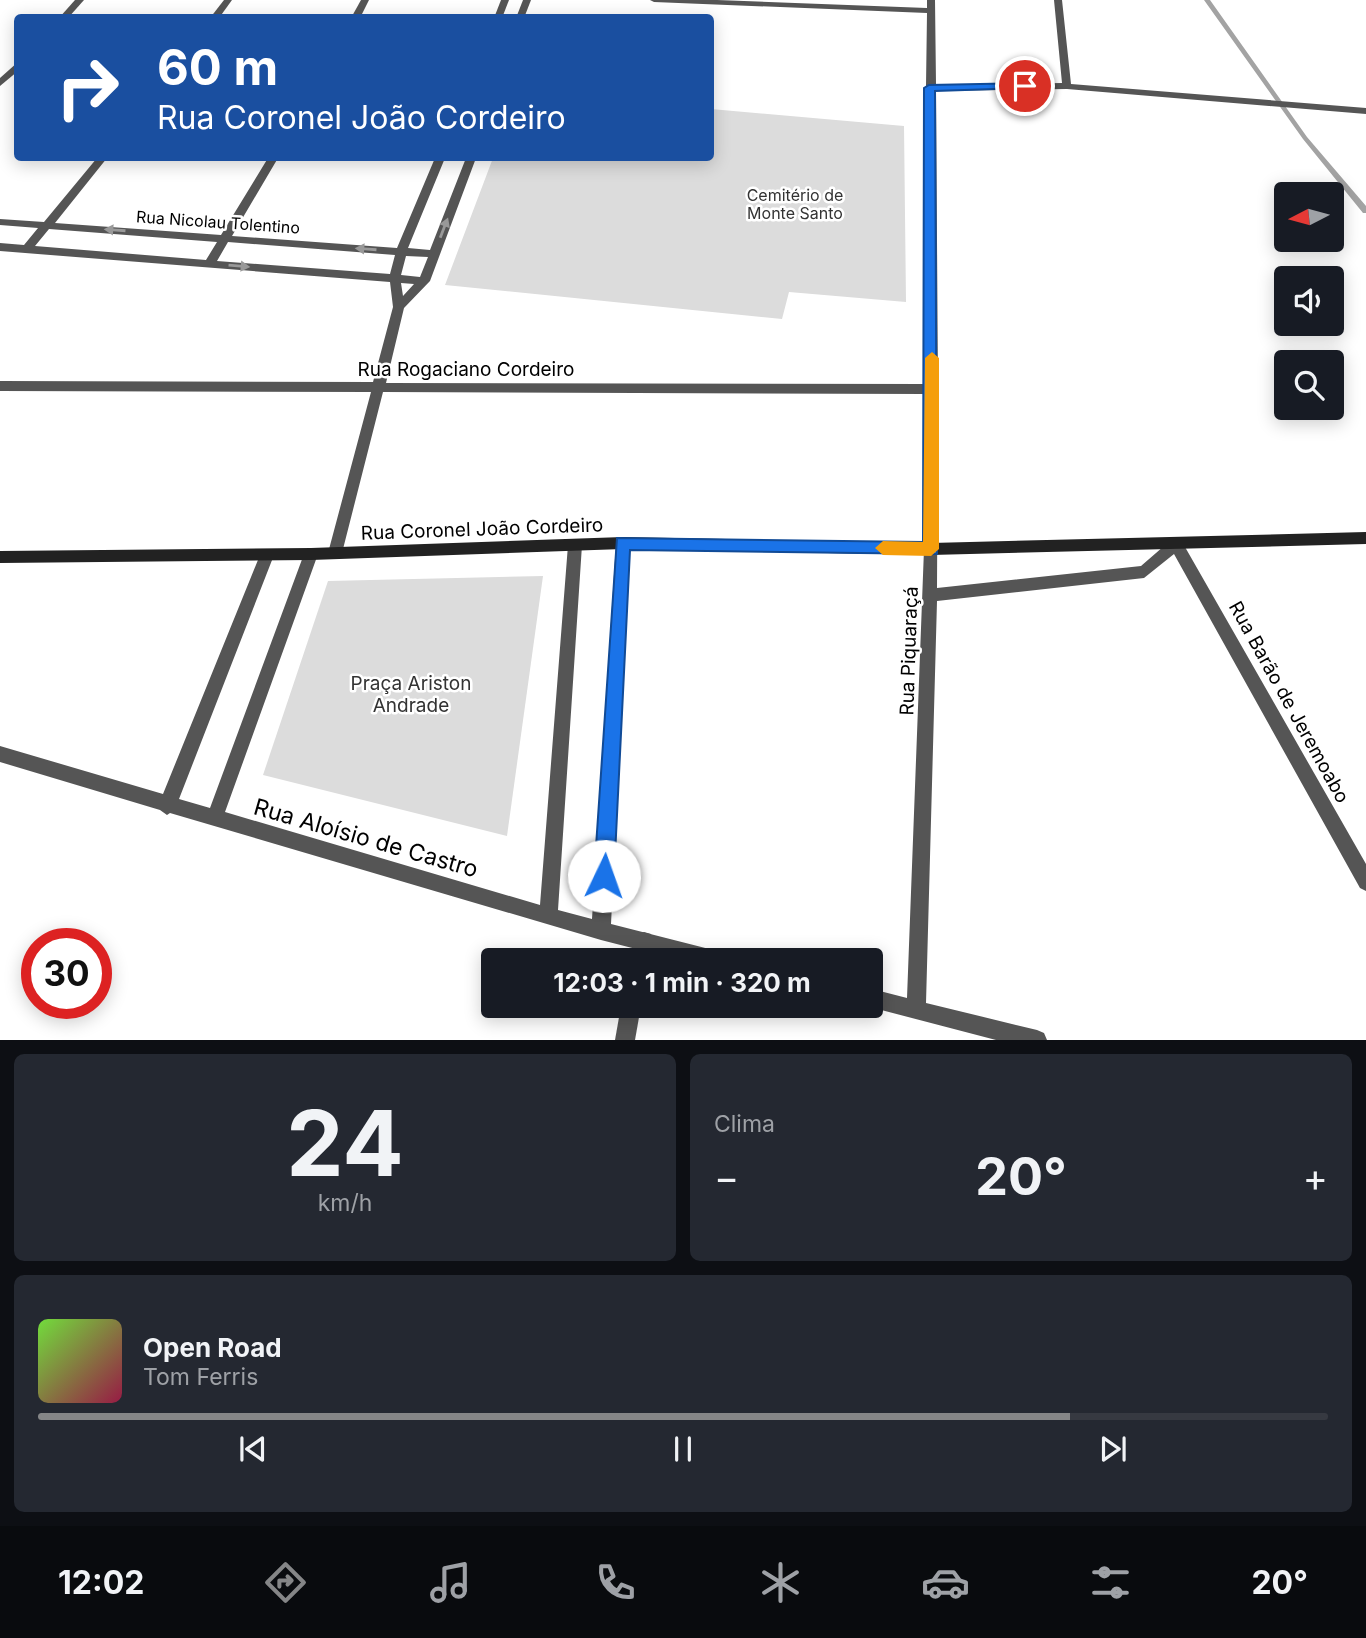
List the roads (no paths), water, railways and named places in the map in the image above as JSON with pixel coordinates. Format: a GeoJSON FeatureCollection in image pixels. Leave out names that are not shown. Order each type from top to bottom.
{"type":"FeatureCollection","features":[{"type":"Feature","properties":{"kind":"main road","name":"Rua Coronel João Cordeiro"},"geometry":{"type":"LineString","coordinates":[[0,557],[267,555],[623,543],[931,549],[1366,538]]}},
{"type":"Feature","properties":{"kind":"street"},"geometry":{"type":"LineString","coordinates":[[67,14],[80,0]]}},
{"type":"Feature","properties":{"kind":"street"},"geometry":{"type":"LineString","coordinates":[[217,14],[228,0]]}},
{"type":"Feature","properties":{"kind":"street"},"geometry":{"type":"LineString","coordinates":[[654,0],[930,5]]}},
{"type":"Feature","properties":{"kind":"street"},"geometry":{"type":"LineString","coordinates":[[1058,0],[1067,86]]}},
{"type":"Feature","properties":{"kind":"street","name":"Rua Piquaraçá"},"geometry":{"type":"LineString","coordinates":[[916,1010],[931,549],[930,5]]}},
{"type":"Feature","properties":{"kind":"street"},"geometry":{"type":"LineString","coordinates":[[0,83],[14,69]]}},
{"type":"Feature","properties":{"kind":"street"},"geometry":{"type":"LineString","coordinates":[[929,88],[1067,86],[1366,111]]}},
{"type":"Feature","properties":{"kind":"street"},"geometry":{"type":"LineString","coordinates":[[27,249],[100,161]]}},
{"type":"Feature","properties":{"kind":"street"},"geometry":{"type":"LineString","coordinates":[[209,264],[271,161]]}},
{"type":"Feature","properties":{"kind":"street"},"geometry":{"type":"LineString","coordinates":[[335,553],[399,307],[395,279],[401,251],[439,161]]}},
{"type":"Feature","properties":{"kind":"street"},"geometry":{"type":"LineString","coordinates":[[399,307],[424,281],[470,161]]}},
{"type":"Feature","properties":{"kind":"street","name":"Rua Nicolau Tolentino"},"geometry":{"type":"LineString","coordinates":[[0,222],[435,254]]}},
{"type":"Feature","properties":{"kind":"street"},"geometry":{"type":"LineString","coordinates":[[0,247],[424,281]]}},
{"type":"Feature","properties":{"kind":"street","name":"Rua Rogaciano Cordeiro"},"geometry":{"type":"LineString","coordinates":[[0,386],[932,389]]}},
{"type":"Feature","properties":{"kind":"street"},"geometry":{"type":"LineString","coordinates":[[601,931],[623,543]]}},
{"type":"Feature","properties":{"kind":"street"},"geometry":{"type":"LineString","coordinates":[[930,595],[1144,572],[1176,544]]}},
{"type":"Feature","properties":{"kind":"street","name":"Rua Barão de Jeremoabo"},"geometry":{"type":"LineString","coordinates":[[1176,544],[1366,881]]}},
{"type":"Feature","properties":{"kind":"street"},"geometry":{"type":"LineString","coordinates":[[548,917],[575,545]]}},
{"type":"Feature","properties":{"kind":"street"},"geometry":{"type":"LineString","coordinates":[[214,819],[311,554]]}},
{"type":"Feature","properties":{"kind":"street"},"geometry":{"type":"LineString","coordinates":[[167,806],[267,555]]}},
{"type":"Feature","properties":{"kind":"street","name":"Rua Aloísio de Castro"},"geometry":{"type":"LineString","coordinates":[[0,754],[167,806],[548,917],[671,948]]}},
{"type":"Feature","properties":{"kind":"street"},"geometry":{"type":"LineString","coordinates":[[643,948],[644,941]]}},
{"type":"Feature","properties":{"kind":"street"},"geometry":{"type":"LineString","coordinates":[[883,1002],[1037,1040]]}},
{"type":"Feature","properties":{"kind":"street"},"geometry":{"type":"LineString","coordinates":[[625,1040],[629,1018]]}},
{"type":"Feature","properties":{"kind":"waterway"},"geometry":{"type":"LineString","coordinates":[[1207,0],[1305,138],[1366,211]]}},
{"type":"Feature","properties":{"kind":"park label","name":"Cemitério de Monte Santo"},"geometry":{"type":"Point","coordinates":[795,204]}},
{"type":"Feature","properties":{"kind":"park label","name":"Praça Ariston Andrade"},"geometry":{"type":"Point","coordinates":[411,694]}}]}
